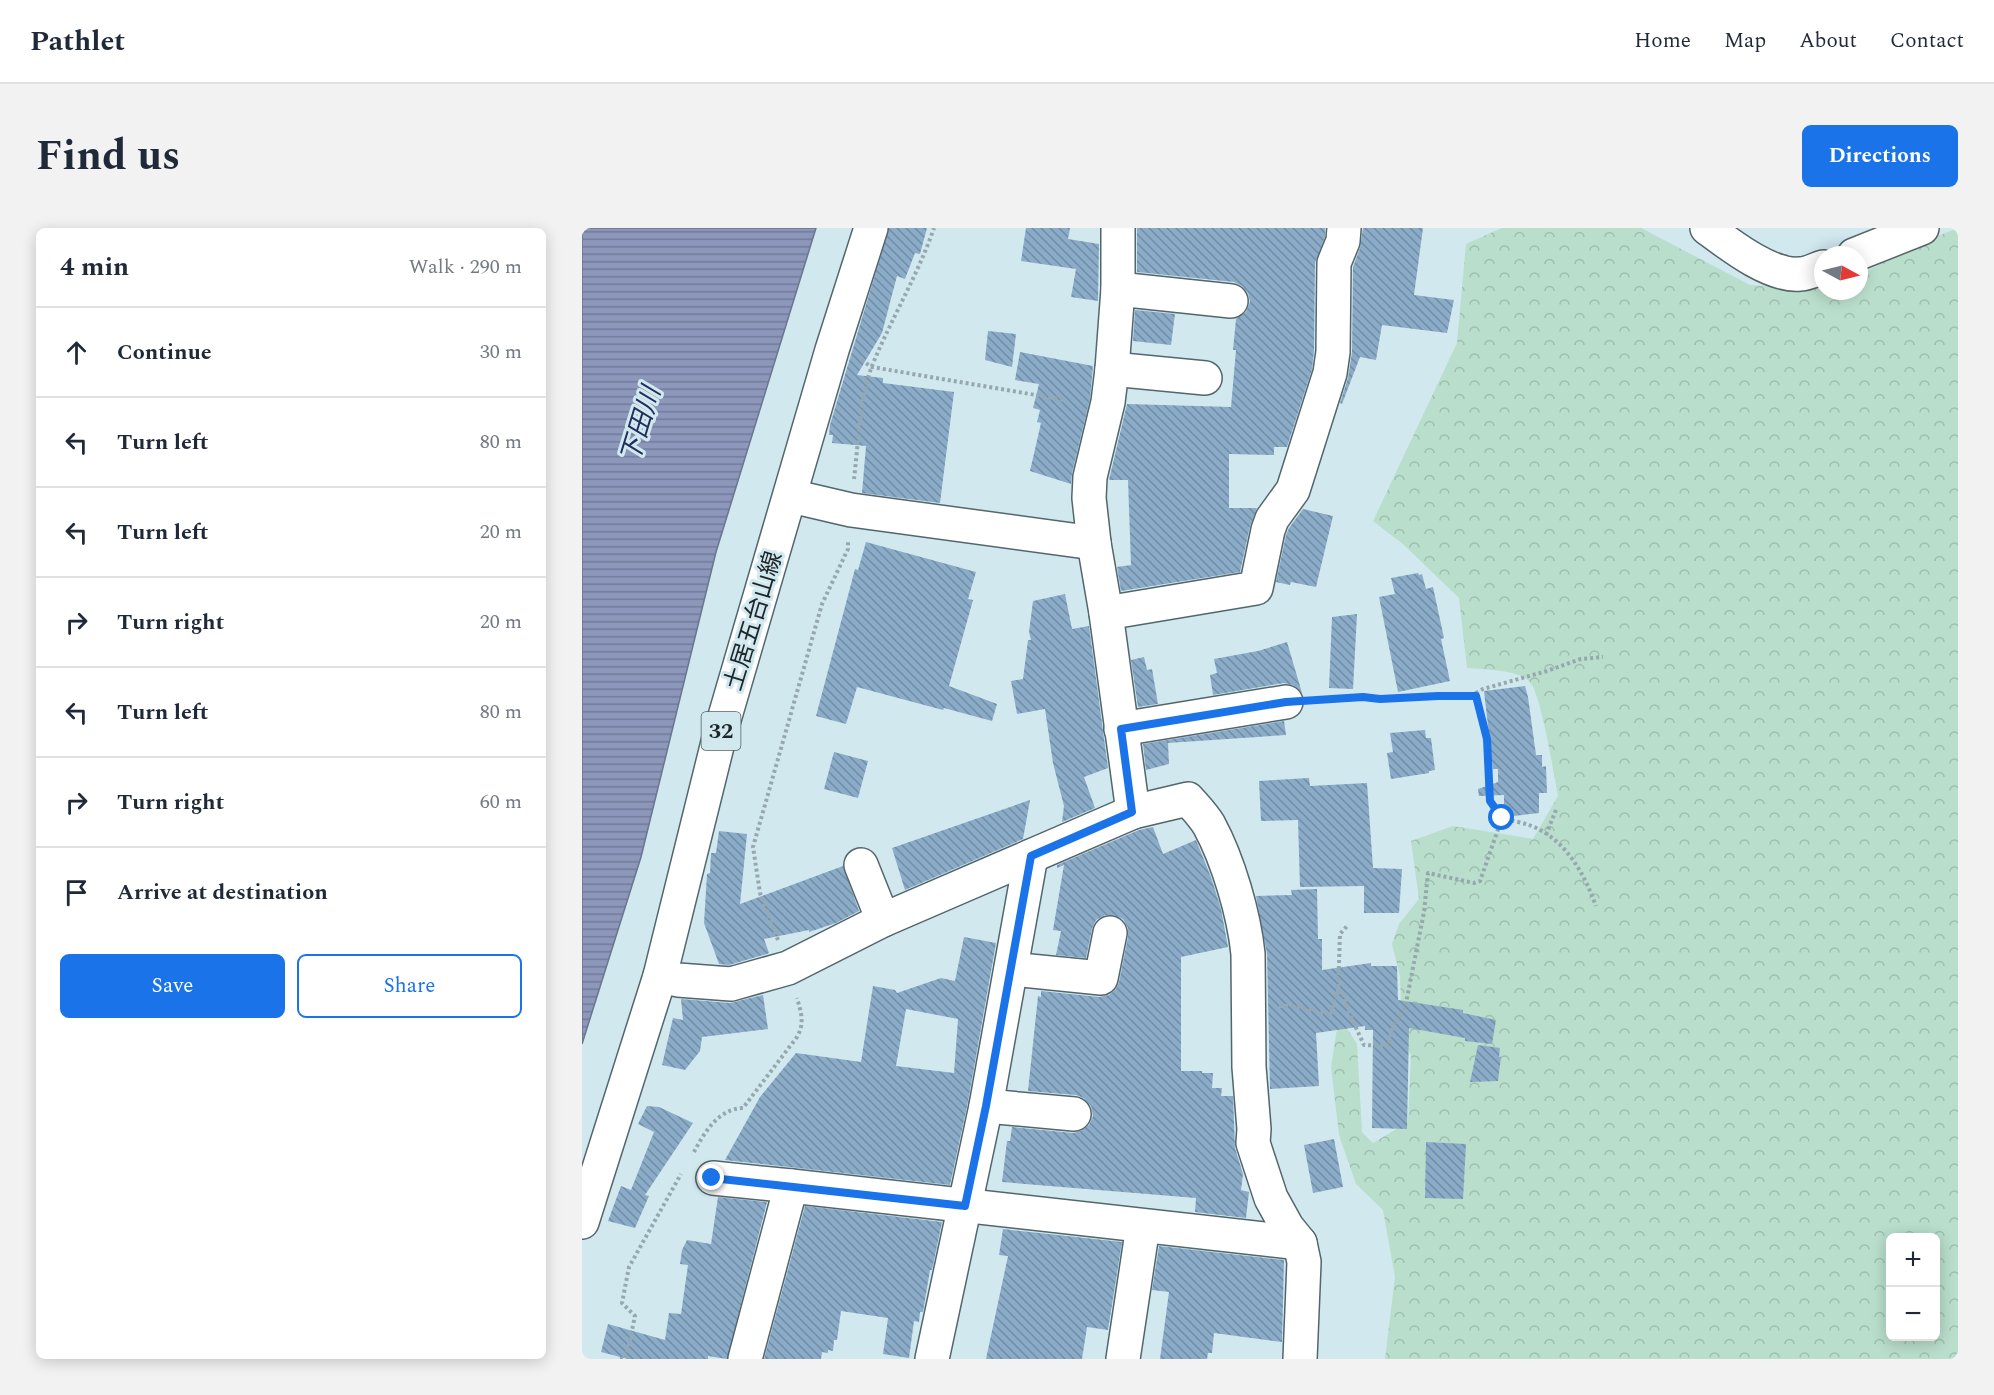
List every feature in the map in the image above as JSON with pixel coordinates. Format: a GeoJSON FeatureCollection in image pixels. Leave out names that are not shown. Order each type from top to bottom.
{"type":"FeatureCollection","features":[{"type":"Feature","properties":{"kind":"street","name":"土居五台山線"},"geometry":{"type":"LineString","coordinates":[[582,1222],[660,976],[721,730],[832,351],[871,228]]}},
{"type":"Feature","properties":{"kind":"street"},"geometry":{"type":"LineString","coordinates":[[1118,228],[1116,241],[1118,289],[1112,369],[1108,402],[1090,477],[1089,498],[1132,812]]}},
{"type":"Feature","properties":{"kind":"street"},"geometry":{"type":"LineString","coordinates":[[1106,613],[1256,588],[1268,530],[1272,519],[1293,490],[1330,373],[1333,352],[1334,263],[1344,241],[1344,228]]}},
{"type":"Feature","properties":{"kind":"street"},"geometry":{"type":"LineString","coordinates":[[1707,228],[1736,249],[1784,273],[1802,274],[1814,270]]}},
{"type":"Feature","properties":{"kind":"street"},"geometry":{"type":"LineString","coordinates":[[1868,249],[1922,228]]}},
{"type":"Feature","properties":{"kind":"street"},"geometry":{"type":"LineString","coordinates":[[1118,289],[1231,301]]}},
{"type":"Feature","properties":{"kind":"street"},"geometry":{"type":"LineString","coordinates":[[1112,369],[1205,378]]}},
{"type":"Feature","properties":{"kind":"street"},"geometry":{"type":"LineString","coordinates":[[791,496],[850,510],[1094,543]]}},
{"type":"Feature","properties":{"kind":"street"},"geometry":{"type":"LineString","coordinates":[[1121,729],[1286,702]]}},
{"type":"Feature","properties":{"kind":"street"},"geometry":{"type":"LineString","coordinates":[[660,976],[678,980],[731,984],[788,968],[884,920],[1132,812],[1188,799],[1208,823],[1228,870],[1246,939],[1253,1143],[1271,1198],[1287,1227],[1300,1243],[1304,1262],[1300,1359]]}},
{"type":"Feature","properties":{"kind":"street"},"geometry":{"type":"LineString","coordinates":[[932,1359],[986,1106],[1031,856]]}},
{"type":"Feature","properties":{"kind":"street"},"geometry":{"type":"LineString","coordinates":[[861,865],[884,920]]}},
{"type":"Feature","properties":{"kind":"street"},"geometry":{"type":"LineString","coordinates":[[1011,969],[1101,978],[1110,933]]}},
{"type":"Feature","properties":{"kind":"street"},"geometry":{"type":"LineString","coordinates":[[986,1106],[1074,1114]]}},
{"type":"Feature","properties":{"kind":"street"},"geometry":{"type":"LineString","coordinates":[[712,1178],[1300,1243]]}},
{"type":"Feature","properties":{"kind":"street"},"geometry":{"type":"LineString","coordinates":[[745,1359],[791,1186]]}},
{"type":"Feature","properties":{"kind":"street"},"geometry":{"type":"LineString","coordinates":[[1123,1359],[1143,1226]]}},
{"type":"Feature","properties":{"kind":"path"},"geometry":{"type":"LineString","coordinates":[[788,968],[760,893],[753,847],[822,604],[848,549],[850,510],[866,390],[872,367],[923,260],[934,228]]}},
{"type":"Feature","properties":{"kind":"path"},"geometry":{"type":"LineString","coordinates":[[832,351],[865,361],[872,367],[1065,400]]}},
{"type":"Feature","properties":{"kind":"path"},"geometry":{"type":"LineString","coordinates":[[1596,906],[1588,884],[1569,853],[1530,826],[1502,818],[1490,801],[1487,739],[1476,693],[1581,659],[1603,657]]}},
{"type":"Feature","properties":{"kind":"path"},"geometry":{"type":"LineString","coordinates":[[1286,702],[1363,697],[1380,699],[1476,696]]}},
{"type":"Feature","properties":{"kind":"path"},"geometry":{"type":"LineString","coordinates":[[1546,835],[1556,810]]}},
{"type":"Feature","properties":{"kind":"path"},"geometry":{"type":"LineString","coordinates":[[1338,993],[1343,993],[1349,1013],[1364,1045],[1389,1046],[1394,1023],[1405,1008],[1424,912],[1428,873],[1474,883],[1480,881],[1502,818]]}},
{"type":"Feature","properties":{"kind":"path"},"geometry":{"type":"LineString","coordinates":[[1248,1006],[1294,1006],[1331,1015],[1336,992],[1338,993],[1340,934],[1348,925]]}},
{"type":"Feature","properties":{"kind":"green space"},"geometry":{"type":"Polygon","coordinates":[[[1502,228],[1641,228],[1750,285],[1814,289],[1814,300],[1868,300],[1868,271],[1905,249],[1958,228],[1958,1359],[1385,1359],[1395,1277],[1383,1210],[1356,1184],[1339,1135],[1331,1067],[1339,1016],[1357,1044],[1362,1132],[1373,1143],[1408,1122],[1411,1055],[1392,1025],[1401,1005],[1400,976],[1392,944],[1399,924],[1419,899],[1411,841],[1453,826],[1533,839],[1558,796],[1543,718],[1530,682],[1509,672],[1467,668],[1459,598],[1404,545],[1373,521],[1457,343],[1466,244],[1502,228]]]}},
{"type":"Feature","properties":{"kind":"water","name":"下田川"},"geometry":{"type":"Polygon","coordinates":[[[582,228],[816,228],[716,552],[641,857],[582,1044],[582,228]]]}},
{"type":"Feature","properties":{"kind":"building"},"geometry":{"type":"Polygon","coordinates":[[[889,228],[927,228],[920,254],[915,253],[905,279],[897,276],[882,333],[857,375],[883,378],[883,383],[954,392],[940,503],[862,493],[866,446],[832,443],[833,435],[829,435],[830,425],[889,228]]]}},
{"type":"Feature","properties":{"kind":"building"},"geometry":{"type":"Polygon","coordinates":[[[1026,228],[1070,228],[1068,239],[1099,244],[1098,301],[1071,297],[1076,269],[1021,261],[1026,228]]]}},
{"type":"Feature","properties":{"kind":"building"},"geometry":{"type":"Polygon","coordinates":[[[1137,228],[1325,228],[1325,237],[1315,263],[1312,369],[1287,447],[1274,447],[1274,455],[1229,454],[1229,508],[1257,508],[1250,526],[1240,572],[1121,591],[1117,567],[1131,565],[1128,480],[1109,480],[1127,404],[1231,407],[1236,319],[1246,312],[1250,302],[1248,293],[1234,282],[1137,272],[1137,228]]]}},
{"type":"Feature","properties":{"kind":"building"},"geometry":{"type":"Polygon","coordinates":[[[1363,228],[1423,228],[1414,295],[1454,300],[1447,333],[1382,325],[1376,360],[1360,357],[1342,404],[1340,403],[1348,378],[1352,352],[1353,267],[1360,248],[1363,228]]]}},
{"type":"Feature","properties":{"kind":"building"},"geometry":{"type":"Polygon","coordinates":[[[1135,310],[1175,314],[1171,345],[1133,341],[1135,310]]]}},
{"type":"Feature","properties":{"kind":"building"},"geometry":{"type":"Polygon","coordinates":[[[988,331],[1016,334],[1012,367],[985,360],[988,331]]]}},
{"type":"Feature","properties":{"kind":"building"},"geometry":{"type":"Polygon","coordinates":[[[1020,352],[1093,366],[1090,399],[1071,484],[1030,471],[1041,423],[1037,422],[1040,410],[1033,408],[1039,384],[1015,380],[1020,352]]]}},
{"type":"Feature","properties":{"kind":"building"},"geometry":{"type":"Polygon","coordinates":[[[1303,509],[1333,516],[1316,587],[1291,582],[1290,585],[1276,582],[1286,535],[1303,509]]]}},
{"type":"Feature","properties":{"kind":"building"},"geometry":{"type":"Polygon","coordinates":[[[866,542],[976,572],[968,599],[973,600],[949,686],[997,704],[992,721],[857,687],[846,724],[816,716],[855,569],[858,570],[866,542]]]}},
{"type":"Feature","properties":{"kind":"building"},"geometry":{"type":"Polygon","coordinates":[[[1422,574],[1426,589],[1433,587],[1450,681],[1398,692],[1379,597],[1395,594],[1391,578],[1422,574]]]}},
{"type":"Feature","properties":{"kind":"building"},"geometry":{"type":"Polygon","coordinates":[[[1065,594],[1072,629],[1089,626],[1108,768],[1084,777],[1095,808],[1062,822],[1064,806],[1053,763],[1045,709],[1017,714],[1011,681],[1023,679],[1028,640],[1031,640],[1029,632],[1033,601],[1065,594]]]}},
{"type":"Feature","properties":{"kind":"building"},"geometry":{"type":"Polygon","coordinates":[[[1357,614],[1353,689],[1329,688],[1332,617],[1357,614]]]}},
{"type":"Feature","properties":{"kind":"building"},"geometry":{"type":"Polygon","coordinates":[[[1287,642],[1302,693],[1293,685],[1284,683],[1213,695],[1210,675],[1217,673],[1214,659],[1258,651],[1287,642]]]}},
{"type":"Feature","properties":{"kind":"building"},"geometry":{"type":"Polygon","coordinates":[[[1144,657],[1147,670],[1152,669],[1158,704],[1138,707],[1131,660],[1144,657]]]}},
{"type":"Feature","properties":{"kind":"building"},"geometry":{"type":"Polygon","coordinates":[[[1525,686],[1536,755],[1542,755],[1542,767],[1546,766],[1547,793],[1539,793],[1539,813],[1514,816],[1504,811],[1504,795],[1479,796],[1478,789],[1498,782],[1498,769],[1493,769],[1484,691],[1525,686]]]}},
{"type":"Feature","properties":{"kind":"building"},"geometry":{"type":"Polygon","coordinates":[[[1284,721],[1286,735],[1168,743],[1169,764],[1146,770],[1143,744],[1284,721]]]}},
{"type":"Feature","properties":{"kind":"building"},"geometry":{"type":"Polygon","coordinates":[[[1425,730],[1426,738],[1431,738],[1435,770],[1391,779],[1387,753],[1393,752],[1390,733],[1425,730]]]}},
{"type":"Feature","properties":{"kind":"building"},"geometry":{"type":"Polygon","coordinates":[[[834,752],[868,761],[858,798],[824,789],[834,752]]]}},
{"type":"Feature","properties":{"kind":"building"},"geometry":{"type":"Polygon","coordinates":[[[1309,778],[1310,786],[1367,783],[1373,868],[1402,869],[1399,913],[1364,913],[1364,886],[1300,887],[1298,820],[1261,821],[1259,781],[1309,778]]]}},
{"type":"Feature","properties":{"kind":"building"},"geometry":{"type":"Polygon","coordinates":[[[1030,800],[1023,839],[905,890],[892,848],[1030,800]]]}},
{"type":"Feature","properties":{"kind":"building"},"geometry":{"type":"Polygon","coordinates":[[[1153,827],[1163,854],[1196,840],[1221,909],[1228,947],[1181,957],[1181,1071],[1213,1073],[1212,1088],[1222,1088],[1221,1096],[1233,1096],[1235,1148],[1243,1174],[1241,1190],[1249,1192],[1246,1218],[1195,1212],[1196,1198],[1002,1182],[1007,1141],[1010,1141],[1012,1127],[1073,1133],[1089,1125],[1093,1116],[1091,1106],[1084,1098],[1076,1095],[1028,1091],[1038,996],[1041,997],[1041,991],[1099,997],[1109,995],[1116,989],[1119,982],[1128,937],[1128,928],[1123,919],[1114,915],[1105,915],[1096,920],[1092,929],[1086,958],[1056,955],[1061,931],[1053,930],[1064,865],[1057,868],[1057,865],[1139,830],[1153,827]]]}},
{"type":"Feature","properties":{"kind":"building"},"geometry":{"type":"Polygon","coordinates":[[[719,831],[747,834],[740,904],[843,866],[859,911],[836,923],[809,932],[809,930],[764,939],[769,953],[767,954],[729,965],[719,964],[704,923],[707,874],[710,873],[711,853],[716,853],[719,831]]]}},
{"type":"Feature","properties":{"kind":"building"},"geometry":{"type":"Polygon","coordinates":[[[1317,889],[1318,939],[1322,939],[1322,970],[1371,963],[1371,966],[1397,966],[1398,1000],[1463,1010],[1463,1013],[1496,1020],[1492,1044],[1465,1041],[1465,1038],[1409,1028],[1407,1129],[1372,1128],[1373,1030],[1365,1030],[1365,1026],[1316,1033],[1319,1086],[1270,1089],[1267,954],[1256,896],[1292,895],[1291,890],[1317,889]]]}},
{"type":"Feature","properties":{"kind":"building"},"geometry":{"type":"Polygon","coordinates":[[[964,937],[996,943],[968,1102],[950,1185],[725,1160],[760,1097],[796,1053],[861,1062],[873,986],[895,990],[897,993],[941,978],[955,981],[964,937]],[[906,1009],[896,1066],[954,1073],[958,1019],[906,1009]]]}},
{"type":"Feature","properties":{"kind":"building"},"geometry":{"type":"Polygon","coordinates":[[[763,995],[768,1029],[702,1037],[700,1051],[685,1070],[662,1065],[673,1018],[683,1020],[681,999],[730,1003],[763,995]]]}},
{"type":"Feature","properties":{"kind":"building"},"geometry":{"type":"Polygon","coordinates":[[[1478,1045],[1500,1048],[1498,1081],[1470,1082],[1478,1045]]]}},
{"type":"Feature","properties":{"kind":"building"},"geometry":{"type":"Polygon","coordinates":[[[647,1106],[659,1107],[693,1123],[645,1195],[649,1196],[635,1228],[608,1221],[621,1186],[631,1190],[654,1132],[638,1124],[647,1106]]]}},
{"type":"Feature","properties":{"kind":"building"},"geometry":{"type":"Polygon","coordinates":[[[1334,1139],[1343,1187],[1313,1193],[1304,1145],[1334,1139]]]}},
{"type":"Feature","properties":{"kind":"building"},"geometry":{"type":"Polygon","coordinates":[[[1426,1142],[1466,1144],[1463,1199],[1425,1198],[1426,1142]]]}},
{"type":"Feature","properties":{"kind":"building"},"geometry":{"type":"Polygon","coordinates":[[[718,1197],[767,1202],[727,1359],[708,1356],[708,1359],[628,1359],[601,1352],[608,1324],[665,1340],[669,1313],[681,1314],[688,1265],[680,1264],[682,1250],[687,1240],[711,1244],[718,1197]]]}},
{"type":"Feature","properties":{"kind":"building"},"geometry":{"type":"Polygon","coordinates":[[[805,1206],[942,1222],[932,1270],[930,1270],[923,1312],[920,1312],[919,1322],[914,1321],[909,1358],[883,1354],[888,1318],[841,1311],[833,1351],[822,1352],[821,1359],[764,1359],[805,1206]]]}},
{"type":"Feature","properties":{"kind":"building"},"geometry":{"type":"Polygon","coordinates":[[[1003,1229],[1122,1242],[1108,1330],[1087,1327],[1082,1359],[986,1359],[1008,1256],[999,1255],[1003,1229]]]}},
{"type":"Feature","properties":{"kind":"building"},"geometry":{"type":"Polygon","coordinates":[[[1159,1246],[1284,1260],[1282,1342],[1214,1333],[1212,1353],[1208,1353],[1207,1359],[1160,1359],[1169,1292],[1152,1290],[1159,1246]]]}},
{"type":"Feature","properties":{"kind":"route"},"geometry":{"type":"LineString","coordinates":[[712,1178],[965,1206],[986,1106],[1031,856],[1132,812],[1121,729],[1286,702],[1363,697],[1405,699],[1476,696],[1487,739],[1490,801],[1502,818]]}}]}
